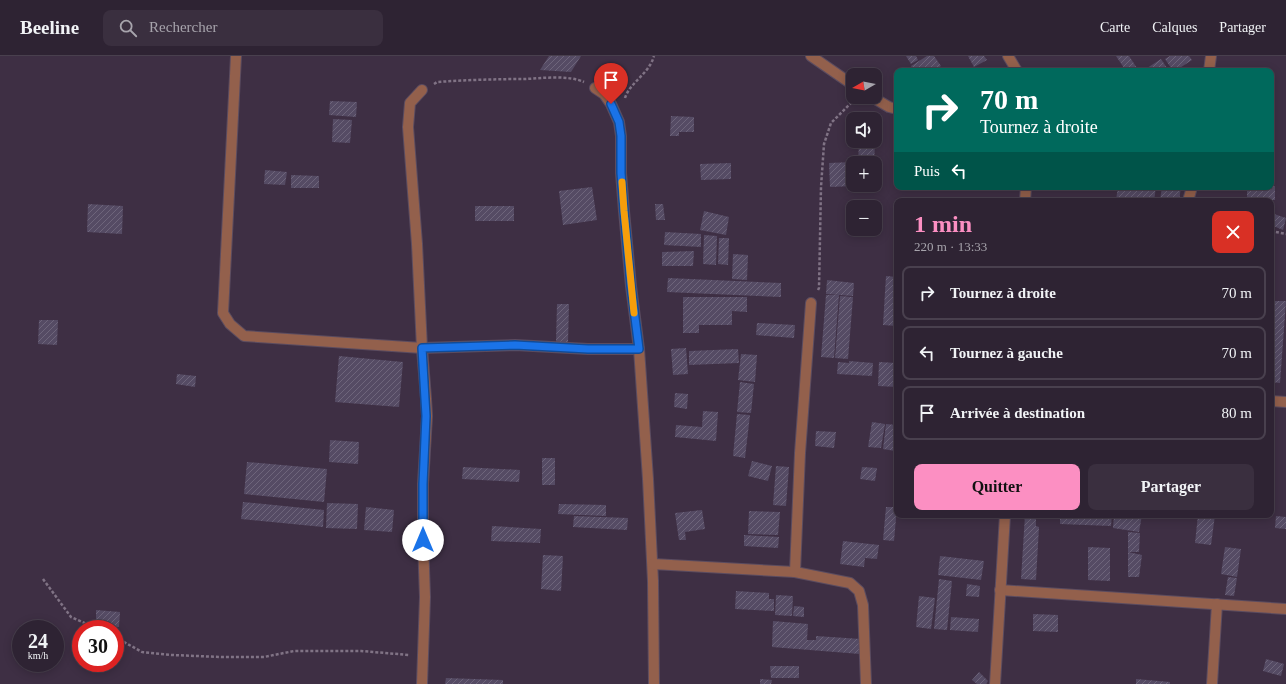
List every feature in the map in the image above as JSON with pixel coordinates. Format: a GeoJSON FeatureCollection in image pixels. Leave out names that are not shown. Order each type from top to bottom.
{"type":"FeatureCollection","features":[{"type":"Feature","properties":{"kind":"street"},"geometry":{"type":"LineString","coordinates":[[236,56],[224,313],[230,324],[244,336],[422,348],[515,345],[588,349],[639,349]]}},
{"type":"Feature","properties":{"kind":"street"},"geometry":{"type":"LineString","coordinates":[[811,56],[846,80]]}},
{"type":"Feature","properties":{"kind":"street"},"geometry":{"type":"LineString","coordinates":[[1008,56],[1015,68]]}},
{"type":"Feature","properties":{"kind":"street"},"geometry":{"type":"LineString","coordinates":[[1209,68],[1211,56]]}},
{"type":"Feature","properties":{"kind":"street"},"geometry":{"type":"LineString","coordinates":[[595,88],[604,94],[611,104],[619,122],[621,136],[621,173],[631,286],[639,349],[653,564],[654,684]]}},
{"type":"Feature","properties":{"kind":"street"},"geometry":{"type":"LineString","coordinates":[[422,90],[410,103],[408,127],[417,244],[426,416],[423,484],[425,597],[422,684]]}},
{"type":"Feature","properties":{"kind":"street"},"geometry":{"type":"LineString","coordinates":[[882,103],[894,108]]}},
{"type":"Feature","properties":{"kind":"street"},"geometry":{"type":"LineString","coordinates":[[795,572],[800,453],[811,303]]}},
{"type":"Feature","properties":{"kind":"street"},"geometry":{"type":"LineString","coordinates":[[1274,401],[1286,402]]}},
{"type":"Feature","properties":{"kind":"street"},"geometry":{"type":"LineString","coordinates":[[995,684],[1005,518]]}},
{"type":"Feature","properties":{"kind":"street"},"geometry":{"type":"LineString","coordinates":[[653,564],[795,572],[850,583],[859,591],[863,605],[866,684]]}},
{"type":"Feature","properties":{"kind":"street"},"geometry":{"type":"LineString","coordinates":[[1000,590],[1286,609]]}},
{"type":"Feature","properties":{"kind":"street"},"geometry":{"type":"LineString","coordinates":[[1212,684],[1217,604]]}},
{"type":"Feature","properties":{"kind":"path"},"geometry":{"type":"LineString","coordinates":[[619,122],[626,96],[650,66],[654,56]]}},
{"type":"Feature","properties":{"kind":"path"},"geometry":{"type":"LineString","coordinates":[[422,90],[437,82],[460,80],[561,78],[580,80],[595,88]]}},
{"type":"Feature","properties":{"kind":"path"},"geometry":{"type":"LineString","coordinates":[[811,303],[819,288],[821,187],[824,144],[831,123],[850,104]]}},
{"type":"Feature","properties":{"kind":"path"},"geometry":{"type":"LineString","coordinates":[[1274,232],[1286,234]]}},
{"type":"Feature","properties":{"kind":"path"},"geometry":{"type":"LineString","coordinates":[[43,579],[70,617],[77,620]]}},
{"type":"Feature","properties":{"kind":"path"},"geometry":{"type":"LineString","coordinates":[[124,642],[142,652],[172,655],[264,657],[294,651],[361,651],[423,657]]}},
{"type":"Feature","properties":{"kind":"building"},"geometry":{"type":"Polygon","coordinates":[[[549,56],[581,56],[571,72],[540,70],[549,56]]]}},
{"type":"Feature","properties":{"kind":"building"},"geometry":{"type":"Polygon","coordinates":[[[906,56],[916,56],[918,60],[911,64],[906,56]]]}},
{"type":"Feature","properties":{"kind":"building"},"geometry":{"type":"Polygon","coordinates":[[[927,56],[934,56],[941,66],[938,68],[912,68],[911,66],[927,56]]]}},
{"type":"Feature","properties":{"kind":"building"},"geometry":{"type":"Polygon","coordinates":[[[968,56],[984,56],[987,60],[974,67],[968,56]]]}},
{"type":"Feature","properties":{"kind":"building"},"geometry":{"type":"Polygon","coordinates":[[[1116,56],[1129,56],[1137,68],[1124,68],[1116,56]]]}},
{"type":"Feature","properties":{"kind":"building"},"geometry":{"type":"Polygon","coordinates":[[[1170,56],[1189,56],[1192,60],[1180,68],[1171,68],[1165,59],[1170,56]]]}},
{"type":"Feature","properties":{"kind":"building"},"geometry":{"type":"Polygon","coordinates":[[[1161,59],[1167,68],[1147,68],[1161,59]]]}},
{"type":"Feature","properties":{"kind":"building"},"geometry":{"type":"Polygon","coordinates":[[[330,101],[357,102],[356,117],[329,115],[330,101]]]}},
{"type":"Feature","properties":{"kind":"building"},"geometry":{"type":"Polygon","coordinates":[[[671,116],[694,117],[694,132],[679,132],[679,136],[670,136],[671,116]]]}},
{"type":"Feature","properties":{"kind":"building"},"geometry":{"type":"Polygon","coordinates":[[[333,119],[352,120],[350,143],[332,142],[333,119]]]}},
{"type":"Feature","properties":{"kind":"building"},"geometry":{"type":"Polygon","coordinates":[[[859,148],[875,148],[874,156],[858,156],[859,148]]]}},
{"type":"Feature","properties":{"kind":"building"},"geometry":{"type":"Polygon","coordinates":[[[846,162],[846,186],[830,187],[829,163],[846,162]]]}},
{"type":"Feature","properties":{"kind":"building"},"geometry":{"type":"Polygon","coordinates":[[[731,163],[731,179],[701,180],[700,164],[731,163]]]}},
{"type":"Feature","properties":{"kind":"building"},"geometry":{"type":"Polygon","coordinates":[[[265,170],[287,172],[285,185],[264,184],[265,170]]]}},
{"type":"Feature","properties":{"kind":"building"},"geometry":{"type":"Polygon","coordinates":[[[291,175],[319,176],[319,188],[291,188],[291,175]]]}},
{"type":"Feature","properties":{"kind":"building"},"geometry":{"type":"Polygon","coordinates":[[[1275,186],[1275,200],[1274,198],[1247,198],[1247,190],[1274,190],[1275,186]]]}},
{"type":"Feature","properties":{"kind":"building"},"geometry":{"type":"Polygon","coordinates":[[[592,187],[597,220],[563,225],[559,191],[592,187]]]}},
{"type":"Feature","properties":{"kind":"building"},"geometry":{"type":"Polygon","coordinates":[[[1118,190],[1156,190],[1154,198],[1116,198],[1118,190]]]}},
{"type":"Feature","properties":{"kind":"building"},"geometry":{"type":"Polygon","coordinates":[[[1162,190],[1181,190],[1179,198],[1160,198],[1162,190]]]}},
{"type":"Feature","properties":{"kind":"building"},"geometry":{"type":"Polygon","coordinates":[[[88,204],[123,206],[122,234],[87,232],[88,204]]]}},
{"type":"Feature","properties":{"kind":"building"},"geometry":{"type":"Polygon","coordinates":[[[655,204],[663,204],[665,220],[656,220],[655,204]]]}},
{"type":"Feature","properties":{"kind":"building"},"geometry":{"type":"Polygon","coordinates":[[[475,206],[514,206],[514,221],[475,221],[475,206]]]}},
{"type":"Feature","properties":{"kind":"building"},"geometry":{"type":"Polygon","coordinates":[[[704,211],[729,217],[726,235],[700,230],[704,211]]]}},
{"type":"Feature","properties":{"kind":"building"},"geometry":{"type":"Polygon","coordinates":[[[1274,214],[1286,218],[1283,230],[1274,226],[1274,214]]]}},
{"type":"Feature","properties":{"kind":"building"},"geometry":{"type":"Polygon","coordinates":[[[665,232],[701,234],[701,247],[664,245],[665,232]]]}},
{"type":"Feature","properties":{"kind":"building"},"geometry":{"type":"Polygon","coordinates":[[[704,235],[717,236],[716,265],[703,264],[704,235]]]}},
{"type":"Feature","properties":{"kind":"building"},"geometry":{"type":"Polygon","coordinates":[[[719,238],[729,238],[728,265],[718,264],[719,238]]]}},
{"type":"Feature","properties":{"kind":"building"},"geometry":{"type":"Polygon","coordinates":[[[694,251],[693,266],[662,266],[662,252],[694,251]]]}},
{"type":"Feature","properties":{"kind":"building"},"geometry":{"type":"Polygon","coordinates":[[[733,254],[748,255],[747,280],[732,279],[733,254]]]}},
{"type":"Feature","properties":{"kind":"building"},"geometry":{"type":"Polygon","coordinates":[[[886,276],[894,277],[894,326],[883,325],[886,276]]]}},
{"type":"Feature","properties":{"kind":"building"},"geometry":{"type":"Polygon","coordinates":[[[668,278],[781,283],[781,297],[667,292],[668,278]]]}},
{"type":"Feature","properties":{"kind":"building"},"geometry":{"type":"Polygon","coordinates":[[[827,280],[854,283],[853,296],[826,294],[827,280]]]}},
{"type":"Feature","properties":{"kind":"building"},"geometry":{"type":"Polygon","coordinates":[[[826,295],[839,295],[834,358],[821,357],[826,295]]]}},
{"type":"Feature","properties":{"kind":"building"},"geometry":{"type":"Polygon","coordinates":[[[840,296],[853,297],[848,359],[835,358],[840,296]]]}},
{"type":"Feature","properties":{"kind":"building"},"geometry":{"type":"Polygon","coordinates":[[[683,297],[747,297],[747,312],[732,311],[732,325],[699,325],[699,333],[683,333],[683,297]]]}},
{"type":"Feature","properties":{"kind":"building"},"geometry":{"type":"Polygon","coordinates":[[[1274,301],[1286,301],[1280,383],[1274,382],[1274,301]]]}},
{"type":"Feature","properties":{"kind":"building"},"geometry":{"type":"Polygon","coordinates":[[[557,304],[569,304],[568,342],[556,342],[557,304]]]}},
{"type":"Feature","properties":{"kind":"building"},"geometry":{"type":"Polygon","coordinates":[[[39,320],[58,320],[57,345],[38,344],[39,320]]]}},
{"type":"Feature","properties":{"kind":"building"},"geometry":{"type":"Polygon","coordinates":[[[757,323],[795,325],[794,338],[756,335],[757,323]]]}},
{"type":"Feature","properties":{"kind":"building"},"geometry":{"type":"Polygon","coordinates":[[[686,348],[688,374],[673,375],[671,349],[686,348]]]}},
{"type":"Feature","properties":{"kind":"building"},"geometry":{"type":"Polygon","coordinates":[[[738,349],[739,363],[689,365],[689,351],[738,349]]]}},
{"type":"Feature","properties":{"kind":"building"},"geometry":{"type":"Polygon","coordinates":[[[741,354],[757,355],[755,382],[738,380],[741,354]]]}},
{"type":"Feature","properties":{"kind":"building"},"geometry":{"type":"Polygon","coordinates":[[[339,356],[403,362],[399,407],[335,402],[339,356]]]}},
{"type":"Feature","properties":{"kind":"building"},"geometry":{"type":"Polygon","coordinates":[[[849,361],[873,363],[872,376],[837,374],[838,362],[849,363],[849,361]]]}},
{"type":"Feature","properties":{"kind":"building"},"geometry":{"type":"Polygon","coordinates":[[[879,362],[894,363],[894,387],[878,386],[879,362]]]}},
{"type":"Feature","properties":{"kind":"building"},"geometry":{"type":"Polygon","coordinates":[[[177,374],[196,376],[195,387],[176,384],[177,374]]]}},
{"type":"Feature","properties":{"kind":"building"},"geometry":{"type":"Polygon","coordinates":[[[740,382],[754,384],[751,413],[737,412],[740,382]]]}},
{"type":"Feature","properties":{"kind":"building"},"geometry":{"type":"Polygon","coordinates":[[[675,393],[688,394],[687,409],[674,407],[675,393]]]}},
{"type":"Feature","properties":{"kind":"building"},"geometry":{"type":"Polygon","coordinates":[[[703,411],[718,412],[716,441],[675,437],[676,425],[702,427],[703,411]]]}},
{"type":"Feature","properties":{"kind":"building"},"geometry":{"type":"Polygon","coordinates":[[[737,414],[750,415],[745,458],[733,456],[737,414]]]}},
{"type":"Feature","properties":{"kind":"building"},"geometry":{"type":"Polygon","coordinates":[[[872,422],[885,424],[881,448],[868,447],[872,422]]]}},
{"type":"Feature","properties":{"kind":"building"},"geometry":{"type":"Polygon","coordinates":[[[886,424],[894,425],[894,451],[883,449],[886,424]]]}},
{"type":"Feature","properties":{"kind":"building"},"geometry":{"type":"Polygon","coordinates":[[[816,431],[836,432],[834,448],[815,446],[816,431]]]}},
{"type":"Feature","properties":{"kind":"building"},"geometry":{"type":"Polygon","coordinates":[[[330,440],[359,442],[358,464],[329,462],[330,440]]]}},
{"type":"Feature","properties":{"kind":"building"},"geometry":{"type":"Polygon","coordinates":[[[542,458],[555,458],[555,485],[542,485],[542,458]]]}},
{"type":"Feature","properties":{"kind":"building"},"geometry":{"type":"Polygon","coordinates":[[[752,461],[772,466],[768,481],[748,476],[752,461]]]}},
{"type":"Feature","properties":{"kind":"building"},"geometry":{"type":"Polygon","coordinates":[[[247,462],[327,469],[324,502],[244,494],[247,462]]]}},
{"type":"Feature","properties":{"kind":"building"},"geometry":{"type":"Polygon","coordinates":[[[776,466],[789,467],[786,506],[773,505],[776,466]]]}},
{"type":"Feature","properties":{"kind":"building"},"geometry":{"type":"Polygon","coordinates":[[[463,467],[520,470],[519,482],[462,479],[463,467]]]}},
{"type":"Feature","properties":{"kind":"building"},"geometry":{"type":"Polygon","coordinates":[[[862,467],[877,468],[875,481],[860,479],[862,467]]]}},
{"type":"Feature","properties":{"kind":"building"},"geometry":{"type":"Polygon","coordinates":[[[243,502],[324,510],[323,527],[241,519],[243,502]]]}},
{"type":"Feature","properties":{"kind":"building"},"geometry":{"type":"Polygon","coordinates":[[[327,503],[358,504],[357,529],[326,528],[327,503]]]}},
{"type":"Feature","properties":{"kind":"building"},"geometry":{"type":"Polygon","coordinates":[[[559,504],[606,505],[606,516],[558,514],[559,504]]]}},
{"type":"Feature","properties":{"kind":"building"},"geometry":{"type":"Polygon","coordinates":[[[366,507],[394,510],[392,532],[364,530],[366,507]]]}},
{"type":"Feature","properties":{"kind":"building"},"geometry":{"type":"Polygon","coordinates":[[[886,507],[894,507],[894,518],[896,518],[894,541],[883,540],[886,507]]]}},
{"type":"Feature","properties":{"kind":"building"},"geometry":{"type":"Polygon","coordinates":[[[702,510],[705,529],[685,532],[686,540],[679,540],[675,513],[702,510]]]}},
{"type":"Feature","properties":{"kind":"building"},"geometry":{"type":"Polygon","coordinates":[[[749,511],[780,512],[778,535],[748,534],[749,511]]]}},
{"type":"Feature","properties":{"kind":"building"},"geometry":{"type":"Polygon","coordinates":[[[574,516],[628,518],[627,530],[573,527],[574,516]]]}},
{"type":"Feature","properties":{"kind":"building"},"geometry":{"type":"Polygon","coordinates":[[[1276,516],[1286,517],[1286,529],[1275,528],[1276,516]]]}},
{"type":"Feature","properties":{"kind":"building"},"geometry":{"type":"Polygon","coordinates":[[[1025,518],[1036,518],[1036,526],[1039,527],[1036,580],[1021,579],[1025,518]]]}},
{"type":"Feature","properties":{"kind":"building"},"geometry":{"type":"Polygon","coordinates":[[[1060,518],[1112,518],[1111,526],[1060,524],[1060,518]]]}},
{"type":"Feature","properties":{"kind":"building"},"geometry":{"type":"Polygon","coordinates":[[[1114,518],[1141,518],[1139,532],[1113,528],[1114,518]]]}},
{"type":"Feature","properties":{"kind":"building"},"geometry":{"type":"Polygon","coordinates":[[[1198,518],[1215,518],[1211,545],[1195,543],[1198,518]]]}},
{"type":"Feature","properties":{"kind":"building"},"geometry":{"type":"Polygon","coordinates":[[[492,526],[541,529],[540,543],[491,541],[492,526]]]}},
{"type":"Feature","properties":{"kind":"building"},"geometry":{"type":"Polygon","coordinates":[[[1128,532],[1140,533],[1139,552],[1128,552],[1128,532]]]}},
{"type":"Feature","properties":{"kind":"building"},"geometry":{"type":"Polygon","coordinates":[[[744,535],[779,537],[778,548],[744,546],[744,535]]]}},
{"type":"Feature","properties":{"kind":"building"},"geometry":{"type":"Polygon","coordinates":[[[843,541],[879,545],[877,559],[865,558],[864,567],[840,564],[843,541]]]}},
{"type":"Feature","properties":{"kind":"building"},"geometry":{"type":"Polygon","coordinates":[[[1088,547],[1110,548],[1110,581],[1088,580],[1088,547]]]}},
{"type":"Feature","properties":{"kind":"building"},"geometry":{"type":"Polygon","coordinates":[[[1225,547],[1241,549],[1237,577],[1221,574],[1225,547]]]}},
{"type":"Feature","properties":{"kind":"building"},"geometry":{"type":"Polygon","coordinates":[[[1128,552],[1142,555],[1139,577],[1128,577],[1128,552]]]}},
{"type":"Feature","properties":{"kind":"building"},"geometry":{"type":"Polygon","coordinates":[[[543,555],[563,556],[561,591],[541,589],[543,555]]]}},
{"type":"Feature","properties":{"kind":"building"},"geometry":{"type":"Polygon","coordinates":[[[940,556],[984,561],[981,580],[938,575],[940,556]]]}},
{"type":"Feature","properties":{"kind":"building"},"geometry":{"type":"Polygon","coordinates":[[[1228,577],[1237,578],[1234,596],[1225,595],[1228,577]]]}},
{"type":"Feature","properties":{"kind":"building"},"geometry":{"type":"Polygon","coordinates":[[[939,579],[952,581],[947,630],[934,629],[939,579]]]}},
{"type":"Feature","properties":{"kind":"building"},"geometry":{"type":"Polygon","coordinates":[[[967,584],[980,586],[979,597],[966,596],[967,584]]]}},
{"type":"Feature","properties":{"kind":"building"},"geometry":{"type":"Polygon","coordinates":[[[736,591],[769,593],[769,599],[774,599],[774,611],[735,609],[736,591]]]}},
{"type":"Feature","properties":{"kind":"building"},"geometry":{"type":"Polygon","coordinates":[[[776,595],[793,596],[792,616],[775,615],[776,595]]]}},
{"type":"Feature","properties":{"kind":"building"},"geometry":{"type":"Polygon","coordinates":[[[919,596],[935,598],[931,629],[916,627],[919,596]]]}},
{"type":"Feature","properties":{"kind":"building"},"geometry":{"type":"Polygon","coordinates":[[[794,606],[804,607],[804,617],[793,616],[794,606]]]}},
{"type":"Feature","properties":{"kind":"building"},"geometry":{"type":"Polygon","coordinates":[[[96,610],[120,612],[119,620],[96,620],[96,610]]]}},
{"type":"Feature","properties":{"kind":"building"},"geometry":{"type":"Polygon","coordinates":[[[1033,614],[1058,615],[1058,632],[1033,631],[1033,614]]]}},
{"type":"Feature","properties":{"kind":"building"},"geometry":{"type":"Polygon","coordinates":[[[951,617],[979,619],[978,632],[950,630],[951,617]]]}},
{"type":"Feature","properties":{"kind":"building"},"geometry":{"type":"Polygon","coordinates":[[[773,621],[808,624],[807,640],[816,640],[816,636],[861,639],[860,654],[772,647],[773,621]]]}},
{"type":"Feature","properties":{"kind":"building"},"geometry":{"type":"Polygon","coordinates":[[[1266,659],[1284,664],[1281,676],[1263,671],[1266,659]]]}},
{"type":"Feature","properties":{"kind":"building"},"geometry":{"type":"Polygon","coordinates":[[[770,666],[799,666],[799,678],[771,678],[770,666]]]}},
{"type":"Feature","properties":{"kind":"building"},"geometry":{"type":"Polygon","coordinates":[[[979,672],[988,681],[986,684],[977,684],[972,680],[979,672]]]}},
{"type":"Feature","properties":{"kind":"building"},"geometry":{"type":"Polygon","coordinates":[[[446,678],[503,680],[503,684],[445,684],[446,678]]]}},
{"type":"Feature","properties":{"kind":"building"},"geometry":{"type":"Polygon","coordinates":[[[760,679],[772,680],[771,684],[760,684],[760,679]]]}},
{"type":"Feature","properties":{"kind":"building"},"geometry":{"type":"Polygon","coordinates":[[[1136,679],[1170,682],[1170,684],[1136,684],[1136,679]]]}},
{"type":"Feature","properties":{"kind":"slow traffic"},"geometry":{"type":"LineString","coordinates":[[622,182],[634,313]]}},
{"type":"Feature","properties":{"kind":"route"},"geometry":{"type":"LineString","coordinates":[[423,540],[426,390],[422,348],[515,345],[588,349],[639,349],[624,211],[621,173],[621,136],[619,122],[611,104]]}}]}
